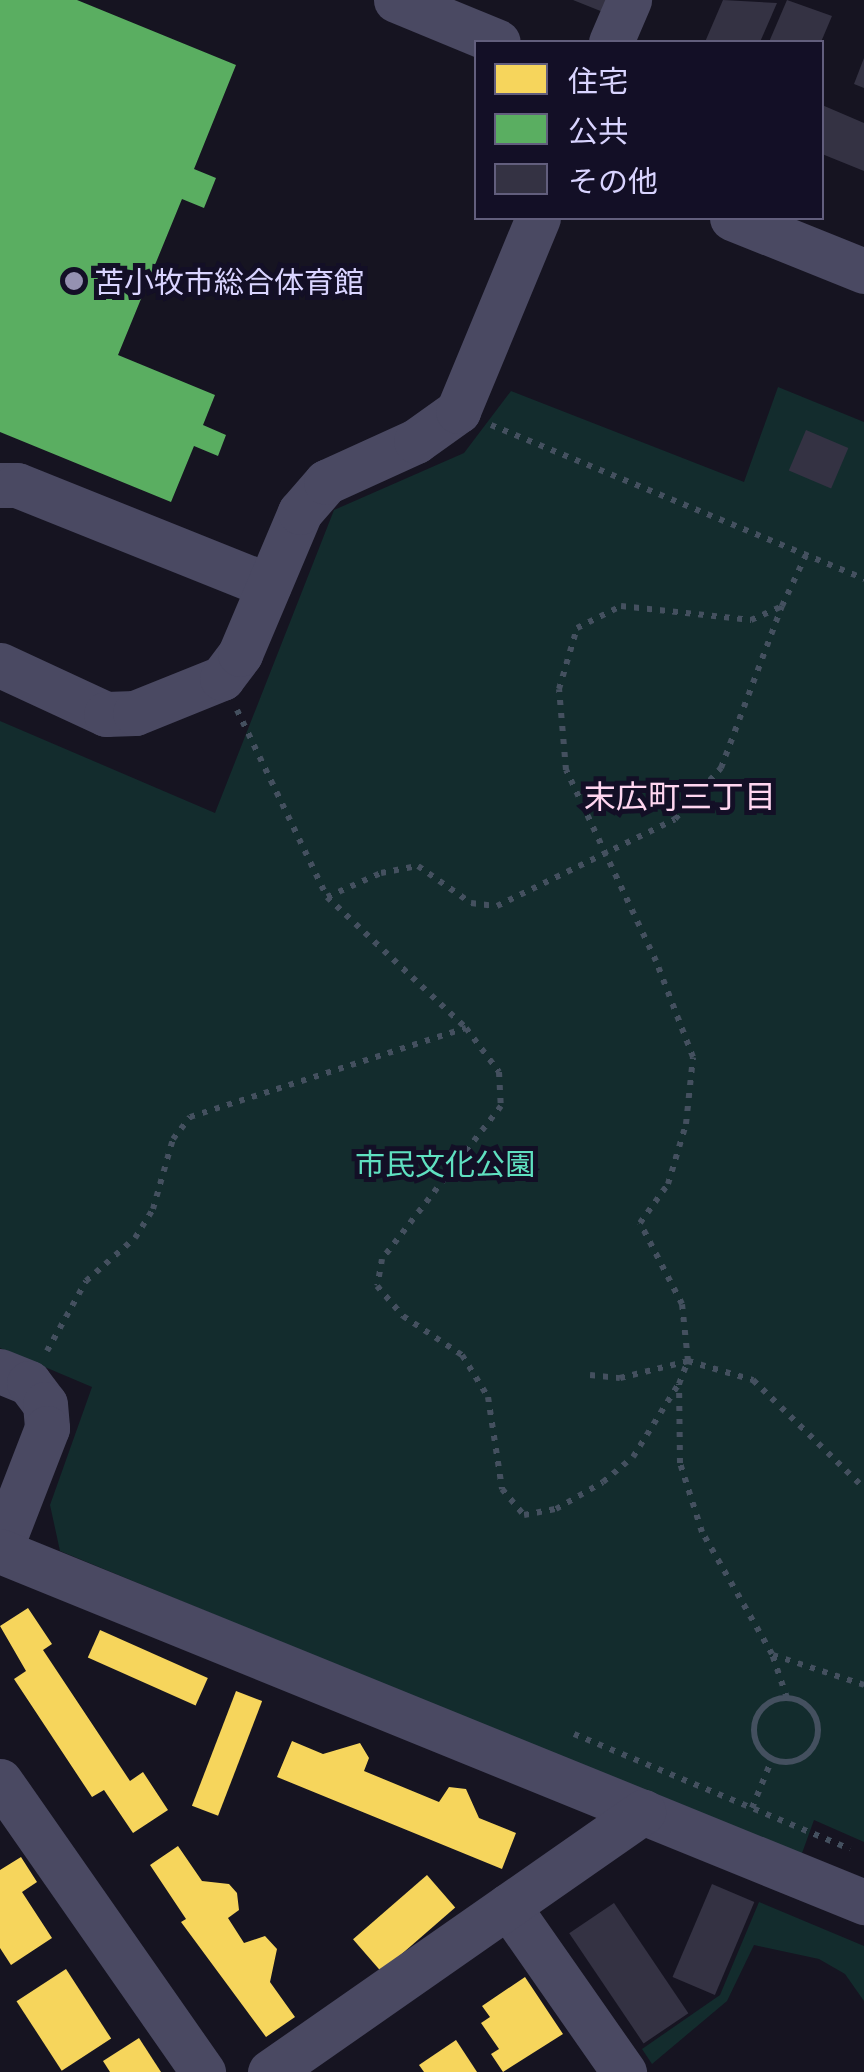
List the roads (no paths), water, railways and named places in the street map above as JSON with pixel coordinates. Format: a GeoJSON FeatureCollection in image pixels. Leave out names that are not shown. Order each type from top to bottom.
{"type":"FeatureCollection","features":[{"type":"Feature","properties":{"kind":"street"},"geometry":{"type":"LineString","coordinates":[[396,0],[493,40]]}},
{"type":"Feature","properties":{"kind":"street"},"geometry":{"type":"LineString","coordinates":[[612,40],[628,0]]}},
{"type":"Feature","properties":{"kind":"street"},"geometry":{"type":"LineString","coordinates":[[0,665],[106,714],[135,713],[222,678],[240,654],[300,512],[326,482],[416,441],[458,411],[537,220]]}},
{"type":"Feature","properties":{"kind":"street"},"geometry":{"type":"LineString","coordinates":[[737,220],[864,271]]}},
{"type":"Feature","properties":{"kind":"street"},"geometry":{"type":"LineString","coordinates":[[0,485],[17,485],[269,586]]}},
{"type":"Feature","properties":{"kind":"street"},"geometry":{"type":"LineString","coordinates":[[14,1377],[45,1404],[47,1428],[0,1550],[864,1902]]}},
{"type":"Feature","properties":{"kind":"street"},"geometry":{"type":"LineString","coordinates":[[0,1780],[203,2072]]}},
{"type":"Feature","properties":{"kind":"street"},"geometry":{"type":"LineString","coordinates":[[270,2072],[643,1812]]}},
{"type":"Feature","properties":{"kind":"street"},"geometry":{"type":"LineString","coordinates":[[508,1906],[624,2072]]}},
{"type":"Feature","properties":{"kind":"place","name":"苫小牧市総合体育館"},"geometry":{"type":"Point","coordinates":[74,281]}},
{"type":"Feature","properties":{"kind":"district","name":"末広町三丁目"},"geometry":{"type":"Point","coordinates":[680,796]}},
{"type":"Feature","properties":{"kind":"park label","name":"市民文化公園"},"geometry":{"type":"Point","coordinates":[445,1163]}}]}
